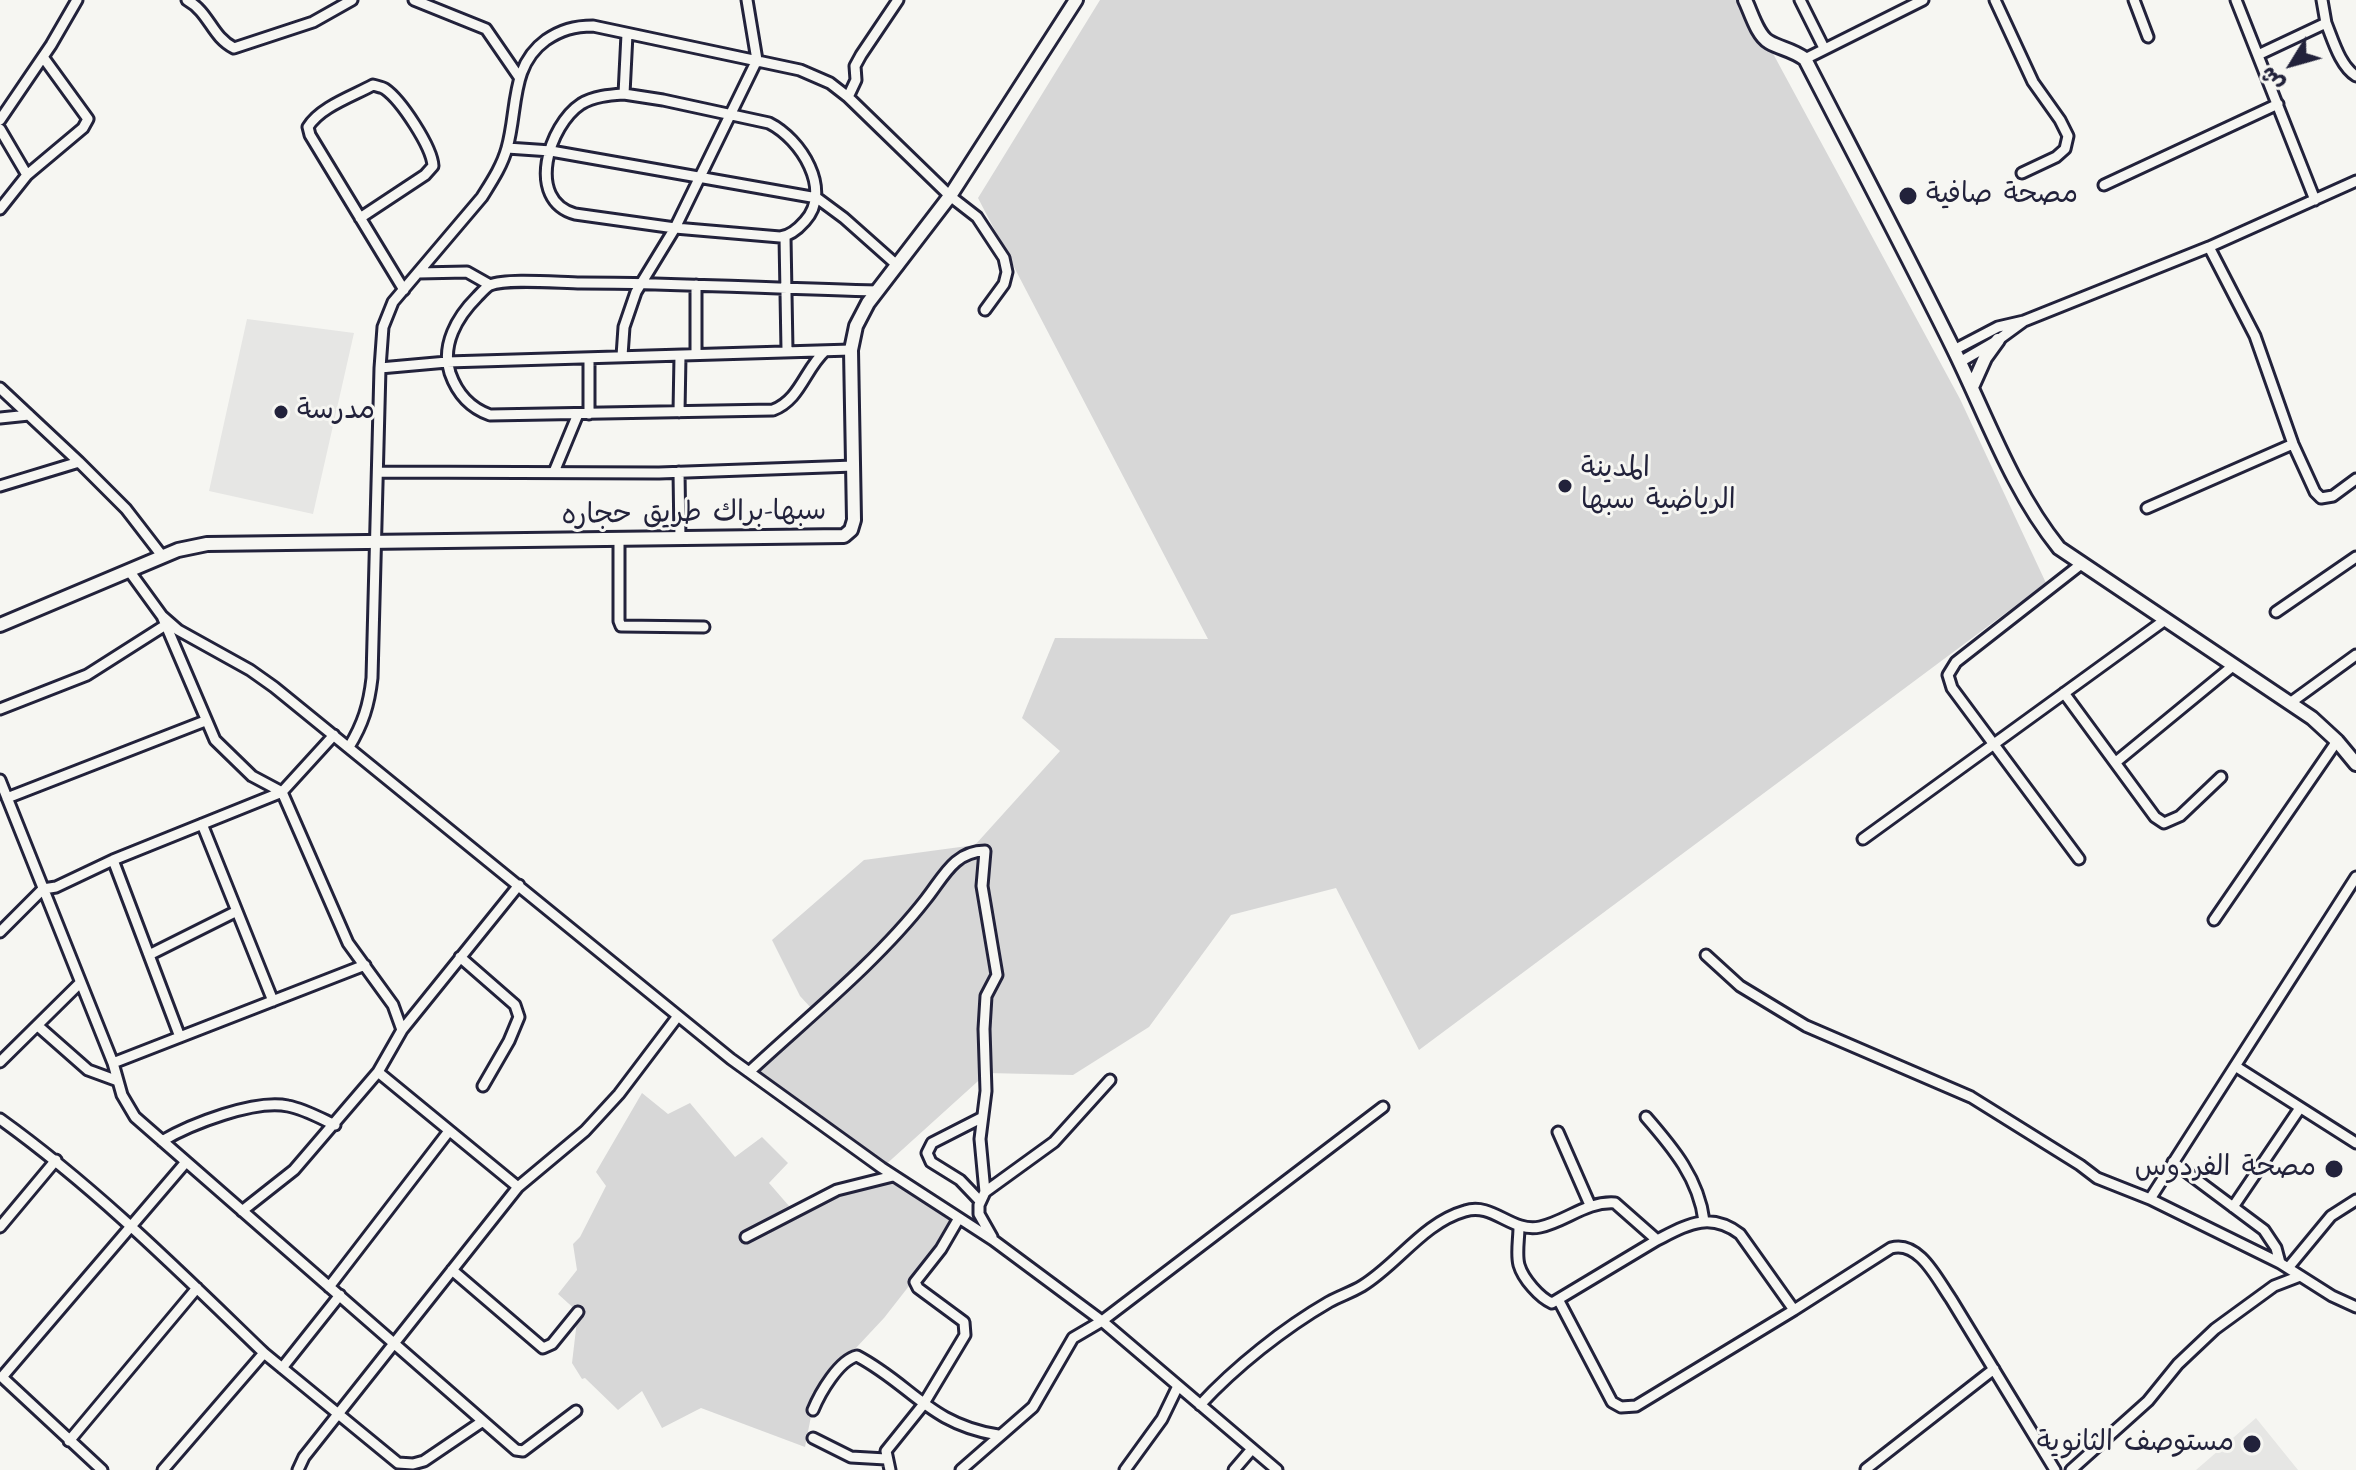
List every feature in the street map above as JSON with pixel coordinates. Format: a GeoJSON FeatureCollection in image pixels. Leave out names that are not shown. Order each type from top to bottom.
{"type":"FeatureCollection","features":[{"type":"Feature","properties":{"kind":"main road","name":"سبها-براك طريق حجاره"},"geometry":{"type":"LineString","coordinates":[[0,625],[163,557],[195,546],[220,543],[840,538],[853,526],[851,350],[856,326],[878,291],[950,196],[1076,0]]}},
{"type":"Feature","properties":{"kind":"main road"},"geometry":{"type":"LineString","coordinates":[[1745,0],[1762,36],[1805,59],[2036,518],[2059,548],[2312,718],[2356,764]]}},
{"type":"Feature","properties":{"kind":"main road"},"geometry":{"type":"LineString","coordinates":[[1972,387],[1985,358],[1998,340]]}},
{"type":"Feature","properties":{"kind":"street"},"geometry":{"type":"LineString","coordinates":[[0,120],[77,0]]}},
{"type":"Feature","properties":{"kind":"street"},"geometry":{"type":"LineString","coordinates":[[187,0],[200,8],[221,41],[234,48],[313,22],[352,0]]}},
{"type":"Feature","properties":{"kind":"street"},"geometry":{"type":"LineString","coordinates":[[414,0],[486,29],[519,77]]}},
{"type":"Feature","properties":{"kind":"street"},"geometry":{"type":"LineString","coordinates":[[622,356],[626,320],[636,292],[675,228],[757,60],[747,0]]}},
{"type":"Feature","properties":{"kind":"street"},"geometry":{"type":"LineString","coordinates":[[848,97],[856,80],[855,66],[898,0]]}},
{"type":"Feature","properties":{"kind":"street"},"geometry":{"type":"LineString","coordinates":[[1800,0],[1824,48]]}},
{"type":"Feature","properties":{"kind":"street"},"geometry":{"type":"LineString","coordinates":[[1805,59],[1923,0]]}},
{"type":"Feature","properties":{"kind":"street"},"geometry":{"type":"LineString","coordinates":[[1995,0],[2033,82],[2068,136],[2065,149],[2056,157],[2022,173]]}},
{"type":"Feature","properties":{"kind":"street"},"geometry":{"type":"LineString","coordinates":[[2134,0],[2148,37]]}},
{"type":"Feature","properties":{"kind":"street"},"geometry":{"type":"LineString","coordinates":[[2236,0],[2315,200]]}},
{"type":"Feature","properties":{"kind":"street"},"geometry":{"type":"LineString","coordinates":[[2322,0],[2326,23],[2342,59],[2356,76]]}},
{"type":"Feature","properties":{"kind":"street"},"geometry":{"type":"LineString","coordinates":[[2258,55],[2326,23]]}},
{"type":"Feature","properties":{"kind":"street"},"geometry":{"type":"LineString","coordinates":[[349,747],[362,727],[369,704],[377,544],[380,368],[385,318],[404,290],[482,197],[502,164],[519,77],[525,60],[535,48],[568,28],[593,26],[757,60],[816,76],[848,97],[950,196],[977,217],[1004,258],[1007,272],[1004,284],[985,310]]}},
{"type":"Feature","properties":{"kind":"street"},"geometry":{"type":"LineString","coordinates":[[624,94],[627,34]]}},
{"type":"Feature","properties":{"kind":"street"},"geometry":{"type":"LineString","coordinates":[[0,209],[27,175],[83,128],[88,119],[43,57]]}},
{"type":"Feature","properties":{"kind":"street"},"geometry":{"type":"LineString","coordinates":[[360,218],[425,175],[433,166],[433,157],[415,126],[384,88],[373,85],[312,120],[308,127],[310,135],[360,218],[404,290]]}},
{"type":"Feature","properties":{"kind":"street"},"geometry":{"type":"LineString","coordinates":[[624,94],[769,123],[786,133],[816,184],[817,198],[813,212],[799,228],[785,237],[675,228],[575,214],[564,209],[549,190],[546,171],[563,123],[580,105],[596,98],[624,94]]}},
{"type":"Feature","properties":{"kind":"street"},"geometry":{"type":"LineString","coordinates":[[2104,185],[2278,104]]}},
{"type":"Feature","properties":{"kind":"street"},"geometry":{"type":"LineString","coordinates":[[0,129],[27,175]]}},
{"type":"Feature","properties":{"kind":"street"},"geometry":{"type":"LineString","coordinates":[[507,148],[551,151],[817,198],[898,266]]}},
{"type":"Feature","properties":{"kind":"street"},"geometry":{"type":"LineString","coordinates":[[1957,356],[1998,327],[2024,321],[2209,247],[2356,181]]}},
{"type":"Feature","properties":{"kind":"street"},"geometry":{"type":"LineString","coordinates":[[785,237],[787,350]]}},
{"type":"Feature","properties":{"kind":"street"},"geometry":{"type":"LineString","coordinates":[[2209,247],[2255,336],[2293,444],[2312,487],[2321,498],[2330,498],[2356,480]]}},
{"type":"Feature","properties":{"kind":"street"},"geometry":{"type":"LineString","coordinates":[[418,273],[471,273],[490,285],[644,282],[878,291]]}},
{"type":"Feature","properties":{"kind":"street"},"geometry":{"type":"LineString","coordinates":[[490,285],[470,304],[455,327],[447,348],[447,362],[462,396],[485,413],[496,416],[777,409],[795,393],[814,361],[825,351]]}},
{"type":"Feature","properties":{"kind":"street"},"geometry":{"type":"LineString","coordinates":[[696,285],[696,354]]}},
{"type":"Feature","properties":{"kind":"street"},"geometry":{"type":"LineString","coordinates":[[1957,356],[1998,340],[2024,321]]}},
{"type":"Feature","properties":{"kind":"street"},"geometry":{"type":"LineString","coordinates":[[380,368],[447,362],[851,350]]}},
{"type":"Feature","properties":{"kind":"street"},"geometry":{"type":"LineString","coordinates":[[679,412],[680,356]]}},
{"type":"Feature","properties":{"kind":"street"},"geometry":{"type":"LineString","coordinates":[[589,359],[589,414]]}},
{"type":"Feature","properties":{"kind":"street"},"geometry":{"type":"LineString","coordinates":[[0,388],[126,509],[163,557]]}},
{"type":"Feature","properties":{"kind":"street"},"geometry":{"type":"LineString","coordinates":[[554,472],[578,414]]}},
{"type":"Feature","properties":{"kind":"street"},"geometry":{"type":"LineString","coordinates":[[0,418],[29,415]]}},
{"type":"Feature","properties":{"kind":"street"},"geometry":{"type":"LineString","coordinates":[[2147,508],[2293,444]]}},
{"type":"Feature","properties":{"kind":"street"},"geometry":{"type":"LineString","coordinates":[[0,486],[79,462]]}},
{"type":"Feature","properties":{"kind":"street"},"geometry":{"type":"LineString","coordinates":[[379,472],[679,472],[854,466]]}},
{"type":"Feature","properties":{"kind":"street"},"geometry":{"type":"LineString","coordinates":[[679,472],[680,539]]}},
{"type":"Feature","properties":{"kind":"street"},"geometry":{"type":"LineString","coordinates":[[619,539],[621,626],[704,627]]}},
{"type":"Feature","properties":{"kind":"street"},"geometry":{"type":"LineString","coordinates":[[2276,612],[2356,557]]}},
{"type":"Feature","properties":{"kind":"street"},"geometry":{"type":"LineString","coordinates":[[2079,859],[1948,680],[1956,662],[2080,565]]}},
{"type":"Feature","properties":{"kind":"street"},"geometry":{"type":"LineString","coordinates":[[130,572],[163,621],[215,740],[252,776],[282,792],[348,943],[393,1005],[402,1030]]}},
{"type":"Feature","properties":{"kind":"street"},"geometry":{"type":"LineString","coordinates":[[1863,839],[2165,620]]}},
{"type":"Feature","properties":{"kind":"street"},"geometry":{"type":"LineString","coordinates":[[0,709],[87,675],[163,621]]}},
{"type":"Feature","properties":{"kind":"street"},"geometry":{"type":"LineString","coordinates":[[163,621],[262,678],[749,1072],[893,1176],[993,1240],[1102,1321],[1277,1470]]}},
{"type":"Feature","properties":{"kind":"street"},"geometry":{"type":"LineString","coordinates":[[2290,703],[2356,655]]}},
{"type":"Feature","properties":{"kind":"street"},"geometry":{"type":"LineString","coordinates":[[2116,762],[2234,665]]}},
{"type":"Feature","properties":{"kind":"street"},"geometry":{"type":"LineString","coordinates":[[2064,693],[2155,817],[2164,823],[2180,816],[2221,777]]}},
{"type":"Feature","properties":{"kind":"street"},"geometry":{"type":"LineString","coordinates":[[7,798],[205,721]]}},
{"type":"Feature","properties":{"kind":"street"},"geometry":{"type":"LineString","coordinates":[[0,932],[43,889],[56,887],[113,860],[282,792],[334,735]]}},
{"type":"Feature","properties":{"kind":"street"},"geometry":{"type":"LineString","coordinates":[[2214,920],[2337,741]]}},
{"type":"Feature","properties":{"kind":"street"},"geometry":{"type":"LineString","coordinates":[[0,780],[129,1110],[521,1452],[576,1411]]}},
{"type":"Feature","properties":{"kind":"street"},"geometry":{"type":"LineString","coordinates":[[202,824],[273,1001]]}},
{"type":"Feature","properties":{"kind":"street"},"geometry":{"type":"LineString","coordinates":[[749,1072],[890,941],[927,899],[947,869],[969,851],[985,851],[982,886],[997,975],[986,996],[984,1029],[987,1073],[981,1118],[983,1196],[979,1214],[993,1240]]}},
{"type":"Feature","properties":{"kind":"street"},"geometry":{"type":"LineString","coordinates":[[113,860],[180,1037]]}},
{"type":"Feature","properties":{"kind":"street"},"geometry":{"type":"LineString","coordinates":[[2150,1199],[2356,877]]}},
{"type":"Feature","properties":{"kind":"street"},"geometry":{"type":"LineString","coordinates":[[242,1211],[281,1183],[335,1125],[378,1072],[402,1030],[519,885]]}},
{"type":"Feature","properties":{"kind":"street"},"geometry":{"type":"LineString","coordinates":[[149,955],[235,912]]}},
{"type":"Feature","properties":{"kind":"street"},"geometry":{"type":"LineString","coordinates":[[1706,955],[1740,986],[1806,1026],[1971,1097],[2097,1178],[2150,1199],[2284,1266],[2356,1307]]}},
{"type":"Feature","properties":{"kind":"street"},"geometry":{"type":"LineString","coordinates":[[460,957],[515,1005],[519,1017],[483,1086]]}},
{"type":"Feature","properties":{"kind":"street"},"geometry":{"type":"LineString","coordinates":[[113,1063],[365,965]]}},
{"type":"Feature","properties":{"kind":"street"},"geometry":{"type":"LineString","coordinates":[[0,1062],[80,983]]}},
{"type":"Feature","properties":{"kind":"street"},"geometry":{"type":"LineString","coordinates":[[298,1470],[304,1457],[518,1187],[585,1131],[619,1094],[678,1016]]}},
{"type":"Feature","properties":{"kind":"street"},"geometry":{"type":"LineString","coordinates":[[38,1026],[88,1070],[118,1081]]}},
{"type":"Feature","properties":{"kind":"street"},"geometry":{"type":"LineString","coordinates":[[2235,1066],[2356,1143]]}},
{"type":"Feature","properties":{"kind":"street"},"geometry":{"type":"LineString","coordinates":[[378,1072],[518,1187]]}},
{"type":"Feature","properties":{"kind":"street"},"geometry":{"type":"LineString","coordinates":[[983,1196],[1054,1142],[1110,1080]]}},
{"type":"Feature","properties":{"kind":"street"},"geometry":{"type":"LineString","coordinates":[[162,1141],[205,1122],[271,1104],[298,1109],[335,1125]]}},
{"type":"Feature","properties":{"kind":"street"},"geometry":{"type":"LineString","coordinates":[[961,1470],[1033,1407],[1073,1338],[1102,1321],[1383,1107]]}},
{"type":"Feature","properties":{"kind":"street"},"geometry":{"type":"LineString","coordinates":[[2233,1207],[2300,1108]]}},
{"type":"Feature","properties":{"kind":"street"},"geometry":{"type":"LineString","coordinates":[[1646,1117],[1694,1180],[1702,1201],[1704,1221]]}},
{"type":"Feature","properties":{"kind":"street"},"geometry":{"type":"LineString","coordinates":[[981,1118],[932,1143],[927,1153],[931,1162],[983,1196]]}},
{"type":"Feature","properties":{"kind":"street"},"geometry":{"type":"LineString","coordinates":[[0,1119],[56,1160],[132,1225],[264,1353],[391,1459],[409,1464],[424,1461],[483,1421]]}},
{"type":"Feature","properties":{"kind":"street"},"geometry":{"type":"LineString","coordinates":[[329,1287],[449,1131]]}},
{"type":"Feature","properties":{"kind":"street"},"geometry":{"type":"LineString","coordinates":[[1558,1132],[1590,1205]]}},
{"type":"Feature","properties":{"kind":"street"},"geometry":{"type":"LineString","coordinates":[[0,1227],[56,1160]]}},
{"type":"Feature","properties":{"kind":"street"},"geometry":{"type":"LineString","coordinates":[[102,1470],[1,1377],[186,1162]]}},
{"type":"Feature","properties":{"kind":"street"},"geometry":{"type":"LineString","coordinates":[[2173,1162],[2268,1235],[2284,1266]]}},
{"type":"Feature","properties":{"kind":"street"},"geometry":{"type":"LineString","coordinates":[[746,1237],[837,1190],[893,1176]]}},
{"type":"Feature","properties":{"kind":"street"},"geometry":{"type":"LineString","coordinates":[[2284,1266],[2331,1216],[2356,1200]]}},
{"type":"Feature","properties":{"kind":"street"},"geometry":{"type":"LineString","coordinates":[[1200,1405],[1252,1356],[1328,1303],[1362,1286],[1447,1218],[1476,1209],[1488,1211],[1519,1227],[1540,1227],[1590,1205],[1615,1203],[1657,1240]]}},
{"type":"Feature","properties":{"kind":"street"},"geometry":{"type":"LineString","coordinates":[[890,1470],[886,1459],[889,1447],[923,1405],[965,1335],[966,1327],[960,1319],[918,1288],[915,1282],[941,1249],[959,1218]]}},
{"type":"Feature","properties":{"kind":"street"},"geometry":{"type":"LineString","coordinates":[[1519,1227],[1521,1270],[1552,1303],[1657,1240],[1704,1221],[1727,1224],[1740,1234],[1794,1310]]}},
{"type":"Feature","properties":{"kind":"street"},"geometry":{"type":"LineString","coordinates":[[1559,1301],[1612,1402],[1626,1408],[1636,1406],[1867,1262],[1891,1248],[1903,1245],[1915,1252],[1932,1272],[2055,1470]]}},
{"type":"Feature","properties":{"kind":"street"},"geometry":{"type":"LineString","coordinates":[[452,1270],[543,1348],[552,1344],[578,1312]]}},
{"type":"Feature","properties":{"kind":"street"},"geometry":{"type":"LineString","coordinates":[[2071,1470],[2148,1401],[2178,1364],[2215,1329],[2274,1286],[2300,1276]]}},
{"type":"Feature","properties":{"kind":"street"},"geometry":{"type":"LineString","coordinates":[[69,1441],[197,1288]]}},
{"type":"Feature","properties":{"kind":"street"},"geometry":{"type":"LineString","coordinates":[[282,1368],[340,1295]]}},
{"type":"Feature","properties":{"kind":"street"},"geometry":{"type":"LineString","coordinates":[[163,1470],[264,1353]]}},
{"type":"Feature","properties":{"kind":"street"},"geometry":{"type":"LineString","coordinates":[[813,1410],[824,1388],[848,1359],[857,1356],[923,1405],[956,1424],[998,1435]]}},
{"type":"Feature","properties":{"kind":"street"},"geometry":{"type":"LineString","coordinates":[[1866,1469],[1994,1369]]}},
{"type":"Feature","properties":{"kind":"street"},"geometry":{"type":"LineString","coordinates":[[1125,1470],[1162,1419],[1178,1386]]}},
{"type":"Feature","properties":{"kind":"street"},"geometry":{"type":"LineString","coordinates":[[813,1438],[851,1457],[886,1459]]}},
{"type":"Feature","properties":{"kind":"street"},"geometry":{"type":"LineString","coordinates":[[1234,1470],[1252,1449]]}},
{"type":"Feature","properties":{"kind":"shaded area","name":"المدينة الرياضية سبها"},"geometry":{"type":"Polygon","coordinates":[[[1100,0],[1744,0],[1960,399],[2046,583],[1419,1050],[1336,888],[1231,915],[1149,1027],[1073,1075],[987,1073],[882,1168],[745,1069],[811,1008],[800,996],[772,940],[864,860],[975,845],[1060,751],[1022,718],[1055,638],[1208,639],[978,198],[1100,0]]]}},
{"type":"Feature","properties":{"kind":"shaded area","name":"مدرسة"},"geometry":{"type":"Polygon","coordinates":[[[247,319],[354,333],[313,514],[209,491],[247,319]]]}},
{"type":"Feature","properties":{"kind":"shaded area"},"geometry":{"type":"Polygon","coordinates":[[[642,1093],[668,1114],[690,1103],[735,1157],[762,1137],[788,1163],[769,1183],[789,1206],[808,1204],[893,1176],[959,1222],[884,1318],[826,1380],[814,1401],[805,1447],[701,1408],[662,1428],[642,1391],[618,1410],[585,1378],[582,1379],[572,1363],[578,1312],[558,1294],[577,1270],[573,1244],[580,1237],[606,1186],[596,1172],[642,1093]]]}},
{"type":"Feature","properties":{"kind":"shaded area","name":"مستوصف الثانوية"},"geometry":{"type":"Polygon","coordinates":[[[2256,1418],[2298,1470],[2196,1470],[2256,1418]]]}},
{"type":"Feature","properties":{"kind":"place","name":"مصحة صافية"},"geometry":{"type":"Point","coordinates":[1908,196]}},
{"type":"Feature","properties":{"kind":"place","name":"مدرسة"},"geometry":{"type":"Point","coordinates":[281,412]}},
{"type":"Feature","properties":{"kind":"place","name":"المدينة الرياضية سبها"},"geometry":{"type":"Point","coordinates":[1565,486]}},
{"type":"Feature","properties":{"kind":"place","name":"مصحة الفردوس"},"geometry":{"type":"Point","coordinates":[2334,1169]}},
{"type":"Feature","properties":{"kind":"place","name":"مستوصف الثانوية"},"geometry":{"type":"Point","coordinates":[2252,1444]}}]}
